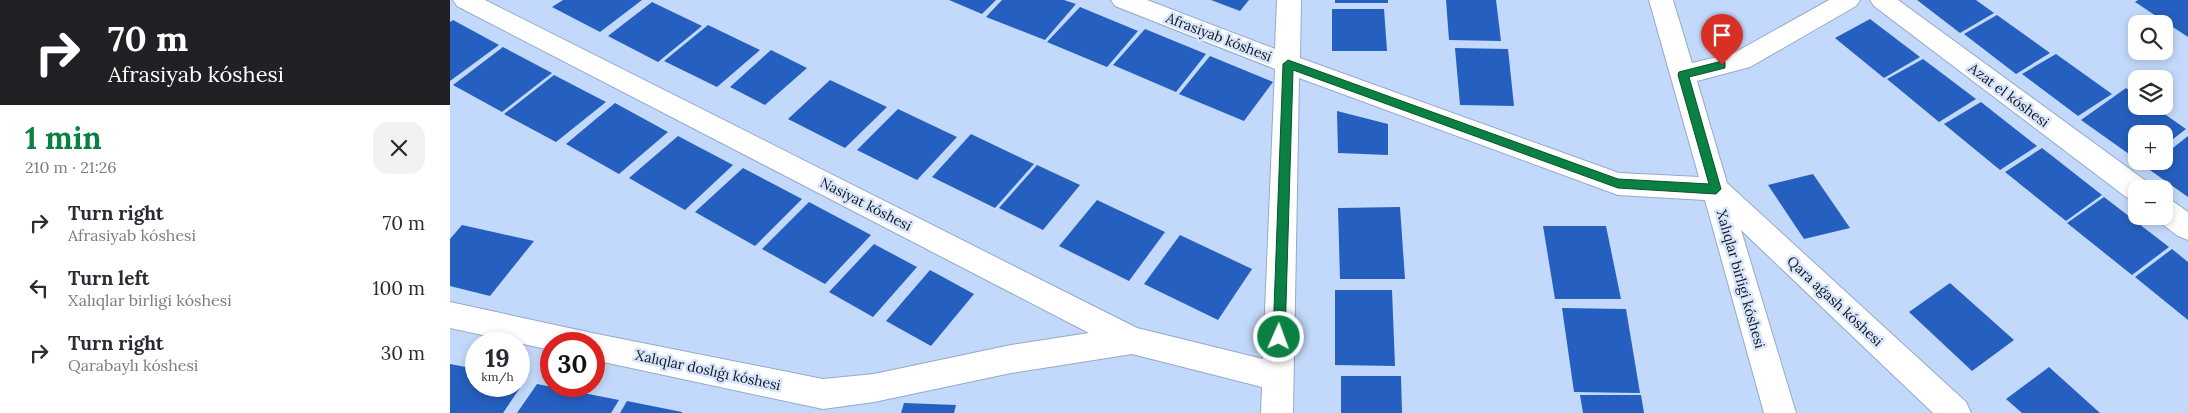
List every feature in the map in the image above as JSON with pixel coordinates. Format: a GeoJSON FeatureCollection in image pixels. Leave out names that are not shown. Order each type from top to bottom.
{"type":"FeatureCollection","features":[{"type":"Feature","properties":{"kind":"street","name":"Nasiyat kóshesi"},"geometry":{"type":"LineString","coordinates":[[465,0],[1132,340],[1278,376]]}},
{"type":"Feature","properties":{"kind":"street","name":"Afrasiyab kóshesi"},"geometry":{"type":"LineString","coordinates":[[1123,0],[1288,64],[1618,184],[1716,189]]}},
{"type":"Feature","properties":{"kind":"street"},"geometry":{"type":"LineString","coordinates":[[1277,413],[1289,0]]}},
{"type":"Feature","properties":{"kind":"street","name":"Xalıqlar birligi kóshesi"},"geometry":{"type":"LineString","coordinates":[[1661,0],[1780,413]]}},
{"type":"Feature","properties":{"kind":"street"},"geometry":{"type":"LineString","coordinates":[[1683,75],[1741,60],[1848,0]]}},
{"type":"Feature","properties":{"kind":"street","name":"Azat el kóshesi"},"geometry":{"type":"LineString","coordinates":[[1882,0],[2128,183]]}},
{"type":"Feature","properties":{"kind":"street","name":"Qara aǵash kóshesi"},"geometry":{"type":"LineString","coordinates":[[1716,189],[1955,413]]}},
{"type":"Feature","properties":{"kind":"street"},"geometry":{"type":"LineString","coordinates":[[2173,217],[2188,228]]}},
{"type":"Feature","properties":{"kind":"street"},"geometry":{"type":"LineString","coordinates":[[450,315],[540,334]]}},
{"type":"Feature","properties":{"kind":"street","name":"Xalıqlar doslıǵı kóshesi"},"geometry":{"type":"LineString","coordinates":[[605,348],[823,394],[874,388],[1011,359],[1132,340]]}},
{"type":"Feature","properties":{"kind":"building"},"geometry":{"type":"Polygon","coordinates":[[[563,0],[642,0],[600,32],[552,7],[563,0]]]}},
{"type":"Feature","properties":{"kind":"building"},"geometry":{"type":"Polygon","coordinates":[[[949,0],[996,0],[982,14],[949,0]]]}},
{"type":"Feature","properties":{"kind":"building"},"geometry":{"type":"Polygon","coordinates":[[[1002,0],[1064,0],[1076,4],[1045,40],[986,17],[1002,0]]]}},
{"type":"Feature","properties":{"kind":"building"},"geometry":{"type":"Polygon","coordinates":[[[1211,0],[1249,0],[1240,11],[1211,0]]]}},
{"type":"Feature","properties":{"kind":"building"},"geometry":{"type":"Polygon","coordinates":[[[1335,0],[1388,0],[1388,3],[1335,3],[1335,0]]]}},
{"type":"Feature","properties":{"kind":"building"},"geometry":{"type":"Polygon","coordinates":[[[1446,0],[1496,0],[1501,41],[1449,40],[1446,0]]]}},
{"type":"Feature","properties":{"kind":"building"},"geometry":{"type":"Polygon","coordinates":[[[1917,0],[1976,0],[1994,13],[1960,33],[1917,0]]]}},
{"type":"Feature","properties":{"kind":"building"},"geometry":{"type":"Polygon","coordinates":[[[2138,0],[2188,0],[2188,37],[2173,27],[2173,15],[2155,15],[2135,2],[2138,0]]]}},
{"type":"Feature","properties":{"kind":"building"},"geometry":{"type":"Polygon","coordinates":[[[652,2],[702,26],[658,62],[608,36],[652,2]]]}},
{"type":"Feature","properties":{"kind":"building"},"geometry":{"type":"Polygon","coordinates":[[[1080,7],[1138,31],[1107,67],[1047,42],[1080,7]]]}},
{"type":"Feature","properties":{"kind":"building"},"geometry":{"type":"Polygon","coordinates":[[[1332,9],[1384,9],[1387,51],[1332,51],[1332,9]]]}},
{"type":"Feature","properties":{"kind":"building"},"geometry":{"type":"Polygon","coordinates":[[[1997,15],[2050,53],[2016,74],[1964,34],[1997,15]]]}},
{"type":"Feature","properties":{"kind":"building"},"geometry":{"type":"Polygon","coordinates":[[[1870,19],[1920,57],[1884,78],[1835,38],[1870,19]]]}},
{"type":"Feature","properties":{"kind":"building"},"geometry":{"type":"Polygon","coordinates":[[[453,20],[499,45],[450,81],[450,22],[453,20]]]}},
{"type":"Feature","properties":{"kind":"building"},"geometry":{"type":"Polygon","coordinates":[[[708,25],[760,50],[717,87],[664,61],[708,25]]]}},
{"type":"Feature","properties":{"kind":"building"},"geometry":{"type":"Polygon","coordinates":[[[1145,29],[1206,54],[1176,92],[1113,65],[1145,29]]]}},
{"type":"Feature","properties":{"kind":"building"},"geometry":{"type":"Polygon","coordinates":[[[503,47],[552,73],[502,112],[453,85],[503,47]]]}},
{"type":"Feature","properties":{"kind":"building"},"geometry":{"type":"Polygon","coordinates":[[[1455,48],[1508,49],[1514,106],[1460,105],[1455,48]]]}},
{"type":"Feature","properties":{"kind":"building"},"geometry":{"type":"Polygon","coordinates":[[[771,50],[807,68],[765,105],[730,87],[771,50]]]}},
{"type":"Feature","properties":{"kind":"building"},"geometry":{"type":"Polygon","coordinates":[[[2056,54],[2112,94],[2078,116],[2022,74],[2056,54]]]}},
{"type":"Feature","properties":{"kind":"building"},"geometry":{"type":"Polygon","coordinates":[[[1210,56],[1273,82],[1244,121],[1179,94],[1210,56]]]}},
{"type":"Feature","properties":{"kind":"building"},"geometry":{"type":"Polygon","coordinates":[[[1923,59],[1976,99],[1939,122],[1887,79],[1923,59]]]}},
{"type":"Feature","properties":{"kind":"building"},"geometry":{"type":"Polygon","coordinates":[[[554,75],[606,102],[556,142],[504,114],[554,75]]]}},
{"type":"Feature","properties":{"kind":"building"},"geometry":{"type":"Polygon","coordinates":[[[830,80],[887,107],[845,148],[788,119],[830,80]]]}},
{"type":"Feature","properties":{"kind":"building"},"geometry":{"type":"Polygon","coordinates":[[[2126,88],[2128,89],[2128,115],[2166,115],[2186,129],[2173,139],[2173,125],[2128,125],[2128,153],[2081,120],[2126,88]]]}},
{"type":"Feature","properties":{"kind":"building"},"geometry":{"type":"Polygon","coordinates":[[[1981,102],[2037,146],[2000,170],[1944,124],[1981,102]]]}},
{"type":"Feature","properties":{"kind":"building"},"geometry":{"type":"Polygon","coordinates":[[[615,103],[668,132],[619,174],[566,144],[615,103]]]}},
{"type":"Feature","properties":{"kind":"building"},"geometry":{"type":"Polygon","coordinates":[[[898,109],[957,137],[917,180],[857,150],[898,109]]]}},
{"type":"Feature","properties":{"kind":"building"},"geometry":{"type":"Polygon","coordinates":[[[1337,111],[1388,124],[1388,155],[1338,153],[1337,111]]]}},
{"type":"Feature","properties":{"kind":"building"},"geometry":{"type":"Polygon","coordinates":[[[971,134],[1034,164],[995,208],[932,177],[971,134]]]}},
{"type":"Feature","properties":{"kind":"building"},"geometry":{"type":"Polygon","coordinates":[[[678,136],[733,165],[685,210],[629,178],[678,136]]]}},
{"type":"Feature","properties":{"kind":"building"},"geometry":{"type":"Polygon","coordinates":[[[2188,136],[2188,197],[2173,186],[2173,180],[2164,180],[2150,170],[2173,170],[2173,148],[2188,136]]]}},
{"type":"Feature","properties":{"kind":"building"},"geometry":{"type":"Polygon","coordinates":[[[2042,148],[2102,195],[2066,221],[2005,172],[2042,148]]]}},
{"type":"Feature","properties":{"kind":"building"},"geometry":{"type":"Polygon","coordinates":[[[1037,165],[1080,185],[1043,230],[999,208],[1037,165]]]}},
{"type":"Feature","properties":{"kind":"building"},"geometry":{"type":"Polygon","coordinates":[[[743,168],[802,199],[755,246],[695,212],[743,168]]]}},
{"type":"Feature","properties":{"kind":"building"},"geometry":{"type":"Polygon","coordinates":[[[1813,174],[1850,228],[1804,239],[1768,185],[1813,174]]]}},
{"type":"Feature","properties":{"kind":"building"},"geometry":{"type":"Polygon","coordinates":[[[2104,197],[2128,215],[2128,225],[2140,225],[2169,247],[2132,275],[2067,223],[2104,197]]]}},
{"type":"Feature","properties":{"kind":"building"},"geometry":{"type":"Polygon","coordinates":[[[1097,200],[1165,232],[1129,281],[1059,246],[1097,200]]]}},
{"type":"Feature","properties":{"kind":"building"},"geometry":{"type":"Polygon","coordinates":[[[809,202],[871,235],[825,284],[762,249],[809,202]]]}},
{"type":"Feature","properties":{"kind":"building"},"geometry":{"type":"Polygon","coordinates":[[[1400,207],[1405,279],[1340,279],[1338,208],[1400,207]]]}},
{"type":"Feature","properties":{"kind":"building"},"geometry":{"type":"Polygon","coordinates":[[[462,225],[534,241],[490,296],[450,286],[450,239],[462,225]]]}},
{"type":"Feature","properties":{"kind":"building"},"geometry":{"type":"Polygon","coordinates":[[[1543,226],[1606,226],[1621,299],[1555,299],[1543,226]]]}},
{"type":"Feature","properties":{"kind":"building"},"geometry":{"type":"Polygon","coordinates":[[[1180,235],[1252,269],[1218,320],[1144,284],[1180,235]]]}},
{"type":"Feature","properties":{"kind":"building"},"geometry":{"type":"Polygon","coordinates":[[[874,244],[917,267],[873,317],[829,292],[874,244]]]}},
{"type":"Feature","properties":{"kind":"building"},"geometry":{"type":"Polygon","coordinates":[[[2172,249],[2188,262],[2188,320],[2135,277],[2172,249]]]}},
{"type":"Feature","properties":{"kind":"building"},"geometry":{"type":"Polygon","coordinates":[[[930,270],[974,294],[931,346],[886,321],[930,270]]]}},
{"type":"Feature","properties":{"kind":"building"},"geometry":{"type":"Polygon","coordinates":[[[1950,283],[2014,340],[1972,371],[1909,312],[1950,283]]]}},
{"type":"Feature","properties":{"kind":"building"},"geometry":{"type":"Polygon","coordinates":[[[1335,290],[1392,290],[1395,366],[1335,365],[1335,290]]]}},
{"type":"Feature","properties":{"kind":"building"},"geometry":{"type":"Polygon","coordinates":[[[1562,308],[1626,309],[1640,393],[1574,392],[1562,308]]]}},
{"type":"Feature","properties":{"kind":"building"},"geometry":{"type":"Polygon","coordinates":[[[450,364],[465,367],[465,397],[514,397],[503,413],[450,413],[450,364]]]}},
{"type":"Feature","properties":{"kind":"building"},"geometry":{"type":"Polygon","coordinates":[[[2049,367],[2100,413],[2022,413],[2006,399],[2049,367]]]}},
{"type":"Feature","properties":{"kind":"building"},"geometry":{"type":"Polygon","coordinates":[[[1341,376],[1401,376],[1402,413],[1341,413],[1341,376]]]}},
{"type":"Feature","properties":{"kind":"building"},"geometry":{"type":"Polygon","coordinates":[[[537,384],[540,385],[540,397],[604,397],[619,400],[611,413],[517,413],[528,397],[530,397],[537,384]]]}},
{"type":"Feature","properties":{"kind":"building"},"geometry":{"type":"Polygon","coordinates":[[[1580,395],[1641,395],[1644,413],[1583,413],[1580,395]]]}},
{"type":"Feature","properties":{"kind":"building"},"geometry":{"type":"Polygon","coordinates":[[[627,401],[682,412],[682,413],[620,413],[627,401]]]}},
{"type":"Feature","properties":{"kind":"building"},"geometry":{"type":"Polygon","coordinates":[[[904,403],[956,405],[954,413],[901,413],[904,403]]]}},
{"type":"Feature","properties":{"kind":"route"},"geometry":{"type":"LineString","coordinates":[[1279,337],[1288,64],[1618,184],[1716,189],[1683,75],[1722,65]]}}]}
